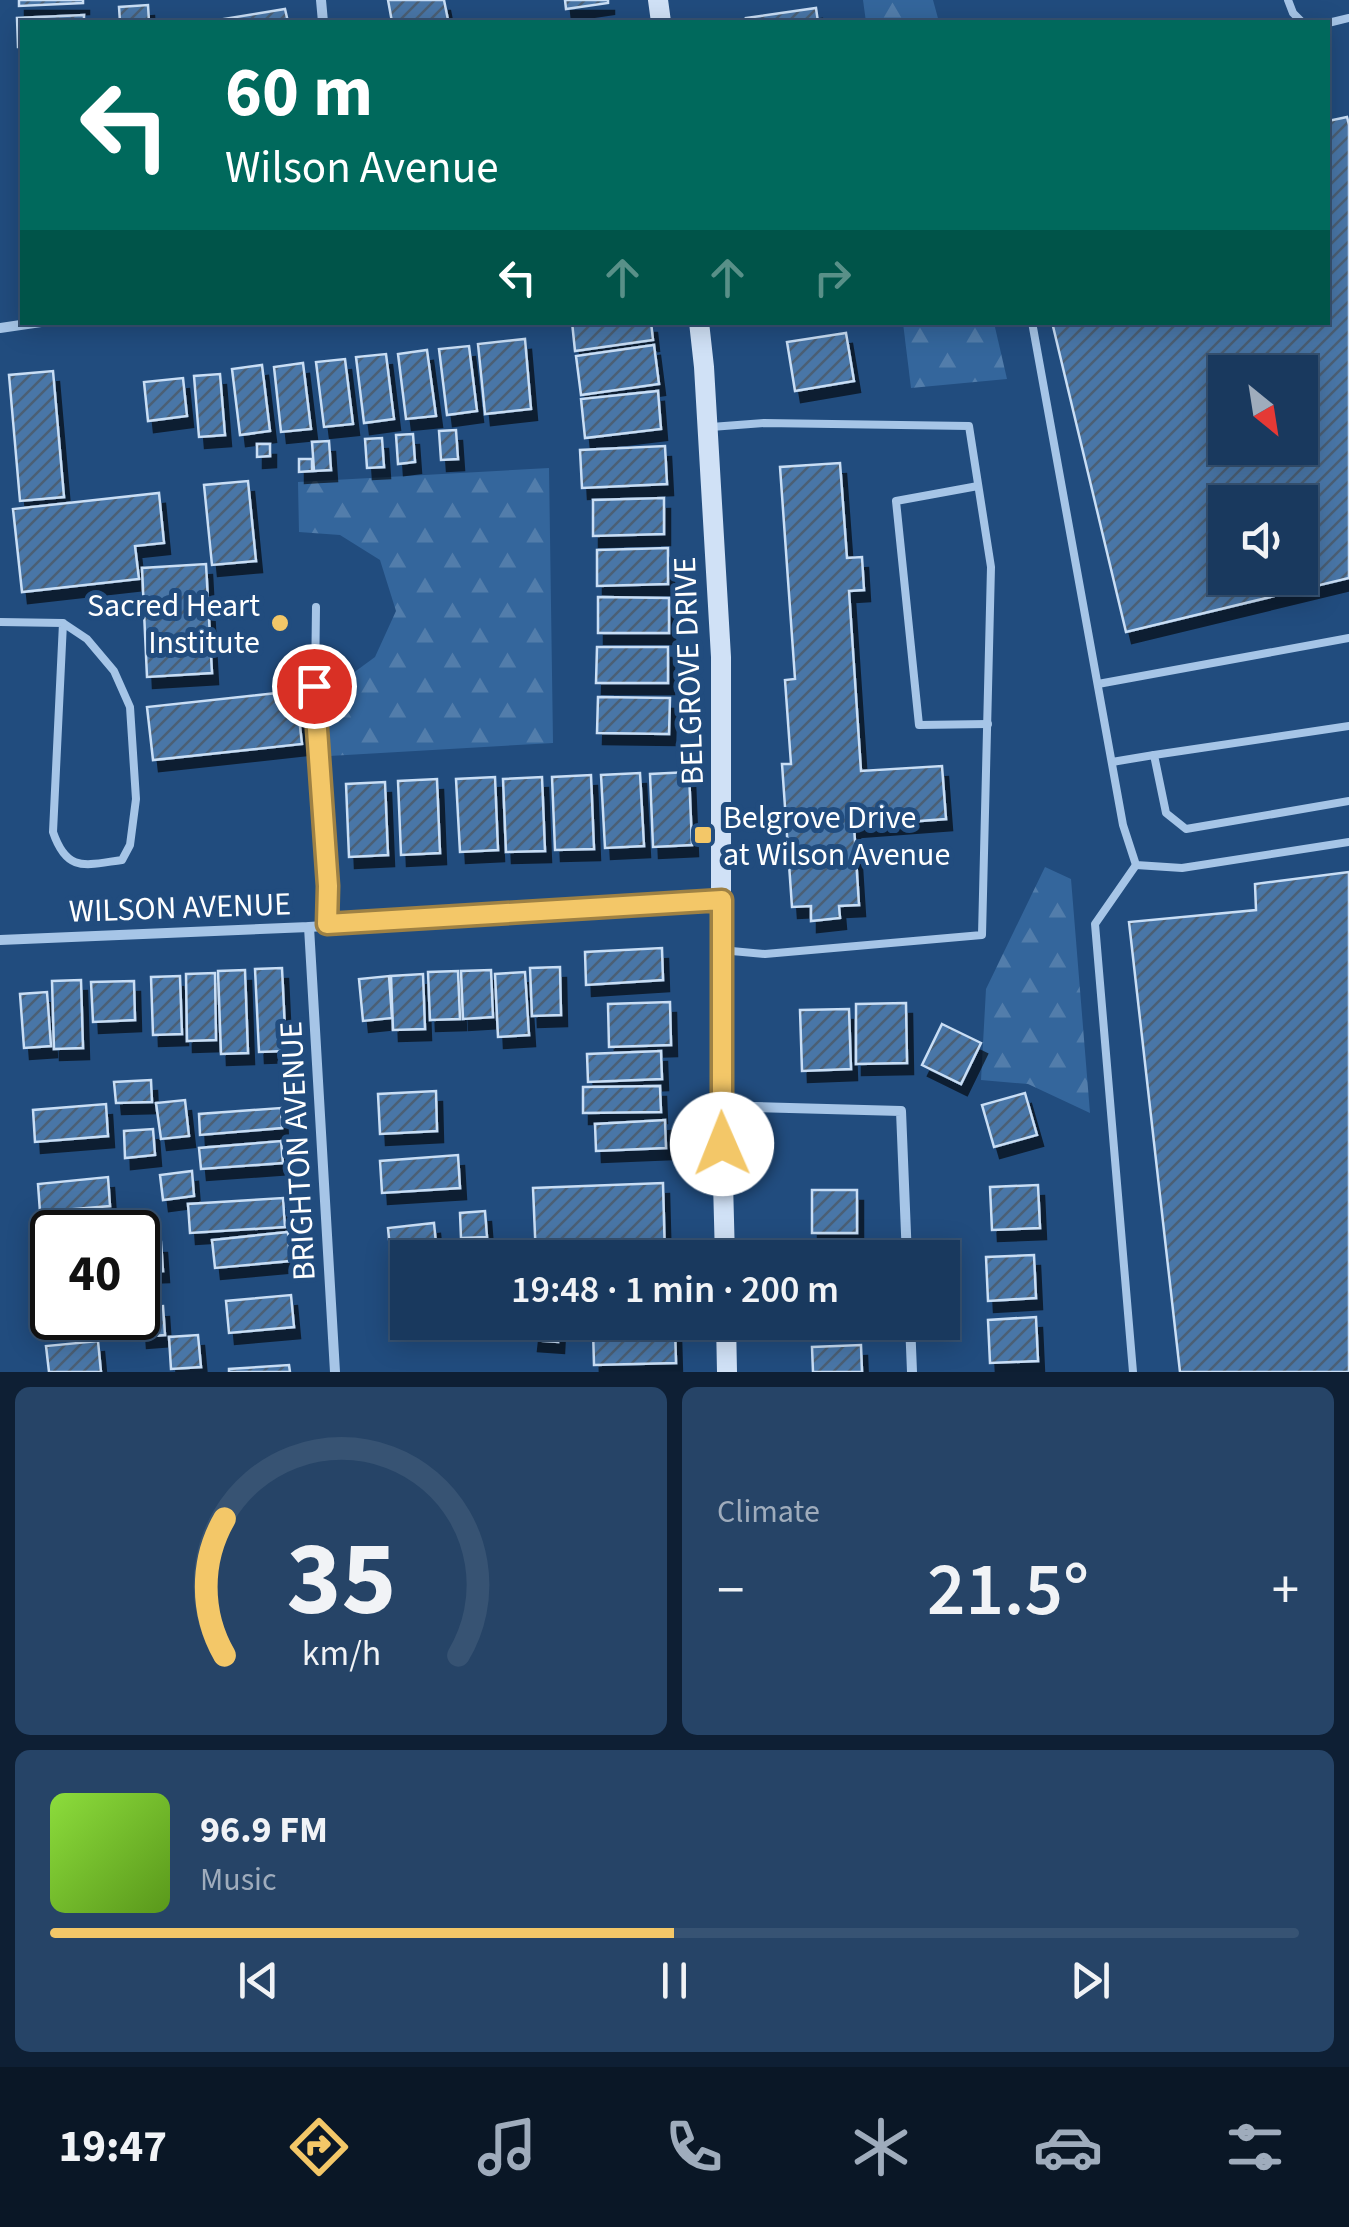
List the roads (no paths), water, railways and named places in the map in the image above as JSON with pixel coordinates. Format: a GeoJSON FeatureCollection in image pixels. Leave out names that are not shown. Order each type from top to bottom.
{"type":"FeatureCollection","features":[{"type":"Feature","properties":{"kind":"street","name":"BELGROVE DRIVE"},"geometry":{"type":"LineString","coordinates":[[699,325],[721,657],[724,1240]]}},
{"type":"Feature","properties":{"kind":"street","name":"WILSON AVENUE"},"geometry":{"type":"LineString","coordinates":[[0,940],[309,927],[722,900]]}},
{"type":"Feature","properties":{"kind":"street","name":"BRIGHTON AVENUE"},"geometry":{"type":"LineString","coordinates":[[309,927],[336,1372]]}},
{"type":"Feature","properties":{"kind":"street"},"geometry":{"type":"LineString","coordinates":[[722,1106],[902,1111],[906,1240]]}},
{"type":"Feature","properties":{"kind":"street"},"geometry":{"type":"LineString","coordinates":[[726,1340],[727,1372]]}},
{"type":"Feature","properties":{"kind":"street"},"geometry":{"type":"LineString","coordinates":[[911,1340],[912,1372]]}},
{"type":"Feature","properties":{"kind":"lane"},"geometry":{"type":"LineString","coordinates":[[1033,325],[1123,826],[1136,865]]}},
{"type":"Feature","properties":{"kind":"lane"},"geometry":{"type":"LineString","coordinates":[[708,427],[764,423],[969,426],[991,567],[982,934],[765,954],[721,950]]}},
{"type":"Feature","properties":{"kind":"lane"},"geometry":{"type":"LineString","coordinates":[[978,486],[896,501],[919,725],[988,724]]}},
{"type":"Feature","properties":{"kind":"lane"},"geometry":{"type":"LineString","coordinates":[[316,607],[314,686],[328,886],[327,924]]}},
{"type":"Feature","properties":{"kind":"lane"},"geometry":{"type":"LineString","coordinates":[[0,622],[63,622],[87,639],[114,672],[130,707],[136,799],[130,845],[122,860],[81,866],[60,853],[53,832],[63,622]]}},
{"type":"Feature","properties":{"kind":"lane"},"geometry":{"type":"LineString","coordinates":[[1098,684],[1349,638]]}},
{"type":"Feature","properties":{"kind":"lane"},"geometry":{"type":"LineString","coordinates":[[1112,762],[1349,726]]}},
{"type":"Feature","properties":{"kind":"lane"},"geometry":{"type":"LineString","coordinates":[[1154,755],[1166,812],[1186,829],[1349,801]]}},
{"type":"Feature","properties":{"kind":"lane"},"geometry":{"type":"LineString","coordinates":[[1136,865],[1182,868],[1349,842]]}},
{"type":"Feature","properties":{"kind":"lane"},"geometry":{"type":"LineString","coordinates":[[1133,1372],[1095,924],[1136,865]]}},
{"type":"Feature","properties":{"kind":"place","name":"Sacred Heart Institute"},"geometry":{"type":"Point","coordinates":[280,623]}},
{"type":"Feature","properties":{"kind":"place","name":"Belgrove Drive at Wilson Avenue"},"geometry":{"type":"Point","coordinates":[703,835]}}]}
